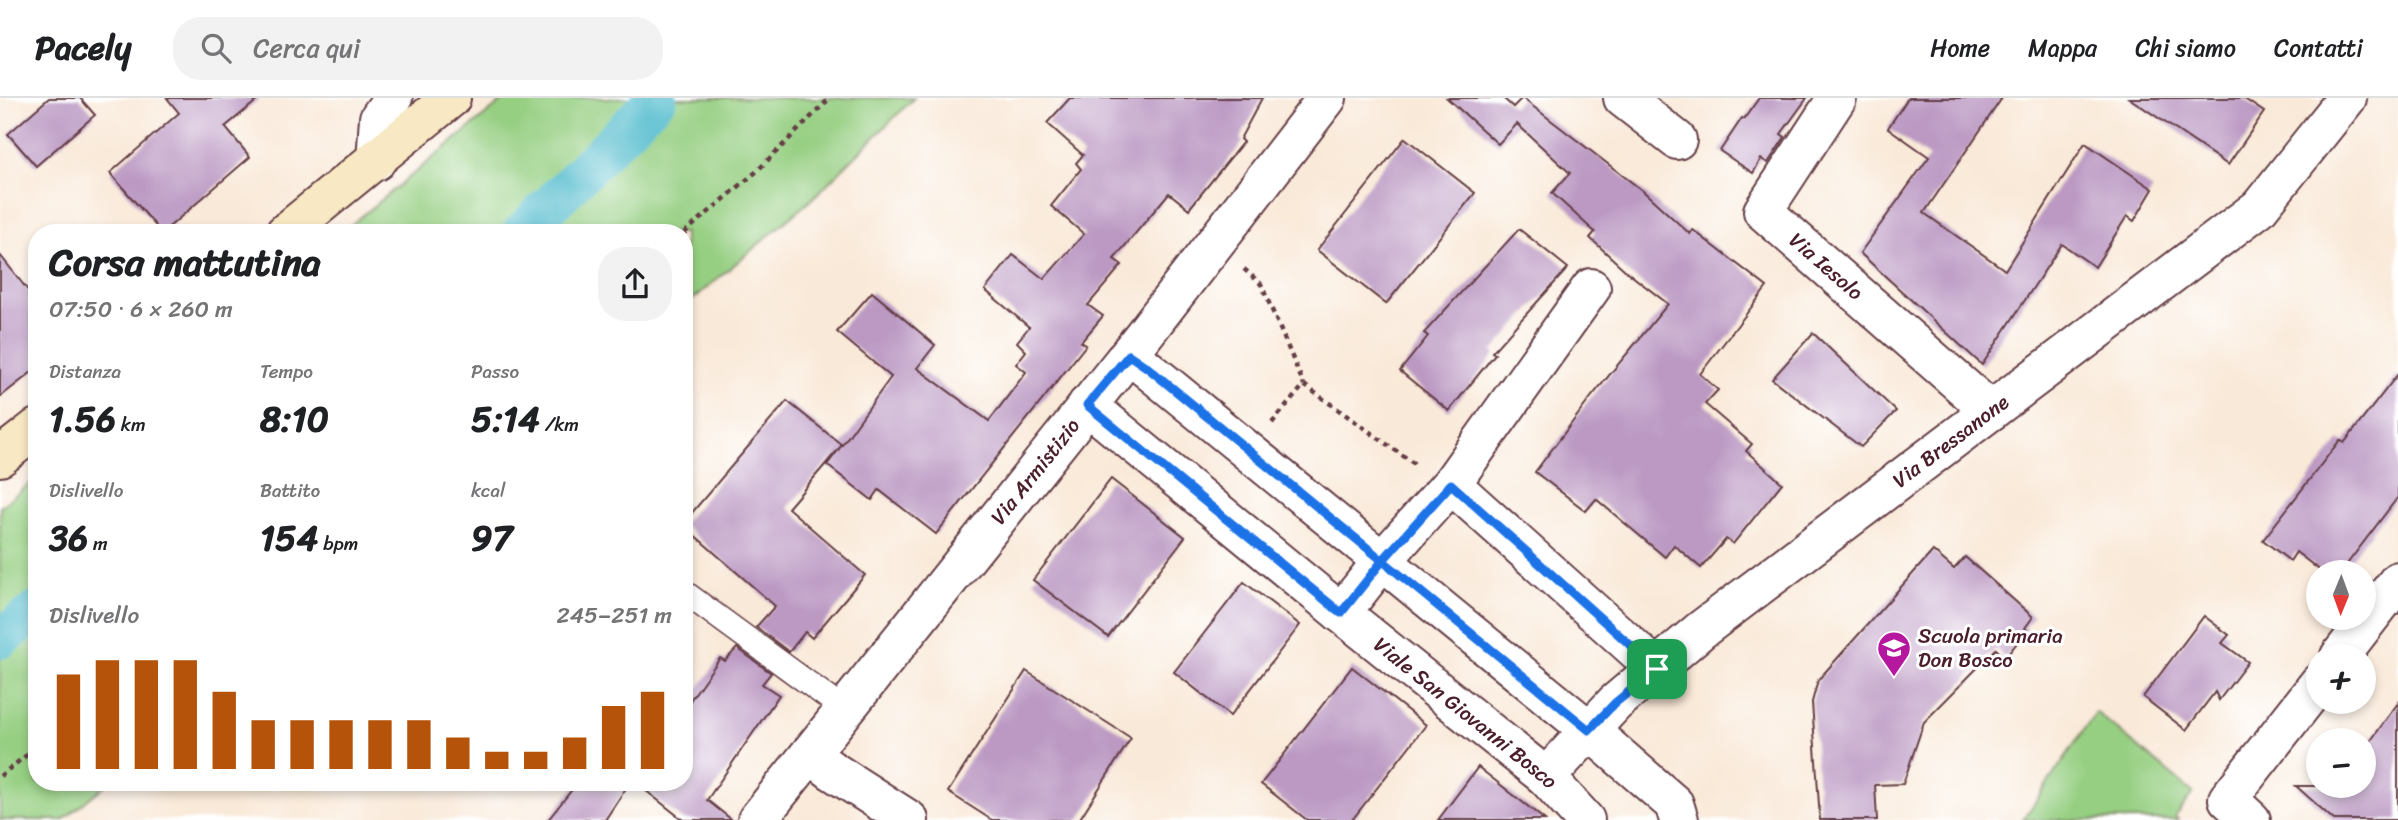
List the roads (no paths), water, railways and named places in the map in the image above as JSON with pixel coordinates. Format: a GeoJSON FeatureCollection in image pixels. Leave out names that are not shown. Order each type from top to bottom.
{"type":"FeatureCollection","features":[{"type":"Feature","properties":{"kind":"main road"},"geometry":{"type":"LineString","coordinates":[[296,224],[452,98]]}},
{"type":"Feature","properties":{"kind":"main road"},"geometry":{"type":"LineString","coordinates":[[0,457],[28,436]]}},
{"type":"Feature","properties":{"kind":"street"},"geometry":{"type":"LineString","coordinates":[[376,161],[380,118],[393,98]]}},
{"type":"Feature","properties":{"kind":"street","name":"Via Armistizio"},"geometry":{"type":"LineString","coordinates":[[757,820],[1129,355],[1327,98]]}},
{"type":"Feature","properties":{"kind":"street"},"geometry":{"type":"LineString","coordinates":[[1623,98],[1677,140]]}},
{"type":"Feature","properties":{"kind":"street","name":"Via Iesolo"},"geometry":{"type":"LineString","coordinates":[[1837,98],[1763,211],[1990,411]]}},
{"type":"Feature","properties":{"kind":"street","name":"Via Bressanone"},"geometry":{"type":"LineString","coordinates":[[1546,777],[1615,703],[1701,630],[2259,208],[2347,98]]}},
{"type":"Feature","properties":{"kind":"street"},"geometry":{"type":"LineString","coordinates":[[1341,613],[1383,560],[1437,477],[1591,288]]}},
{"type":"Feature","properties":{"kind":"street"},"geometry":{"type":"LineString","coordinates":[[1129,355],[1589,730],[1674,804],[1679,820]]}},
{"type":"Feature","properties":{"kind":"street","name":"Viale San Giovanni Bosco"},"geometry":{"type":"LineString","coordinates":[[1087,405],[1546,777],[1584,820]]}},
{"type":"Feature","properties":{"kind":"street"},"geometry":{"type":"LineString","coordinates":[[1437,477],[1657,669]]}},
{"type":"Feature","properties":{"kind":"street"},"geometry":{"type":"LineString","coordinates":[[2349,644],[2398,581]]}},
{"type":"Feature","properties":{"kind":"street"},"geometry":{"type":"LineString","coordinates":[[2251,820],[2228,799],[2306,700]]}},
{"type":"Feature","properties":{"kind":"street"},"geometry":{"type":"LineString","coordinates":[[810,754],[909,820]]}},
{"type":"Feature","properties":{"kind":"lane"},"geometry":{"type":"LineString","coordinates":[[693,599],[845,710]]}},
{"type":"Feature","properties":{"kind":"waterway"},"geometry":{"type":"LineString","coordinates":[[531,224],[657,98]]}},
{"type":"Feature","properties":{"kind":"waterway"},"geometry":{"type":"LineString","coordinates":[[0,639],[28,618]]}},
{"type":"Feature","properties":{"kind":"place","name":"Scuola primaria Don Bosco"},"geometry":{"type":"Point","coordinates":[1894,678]}}]}
